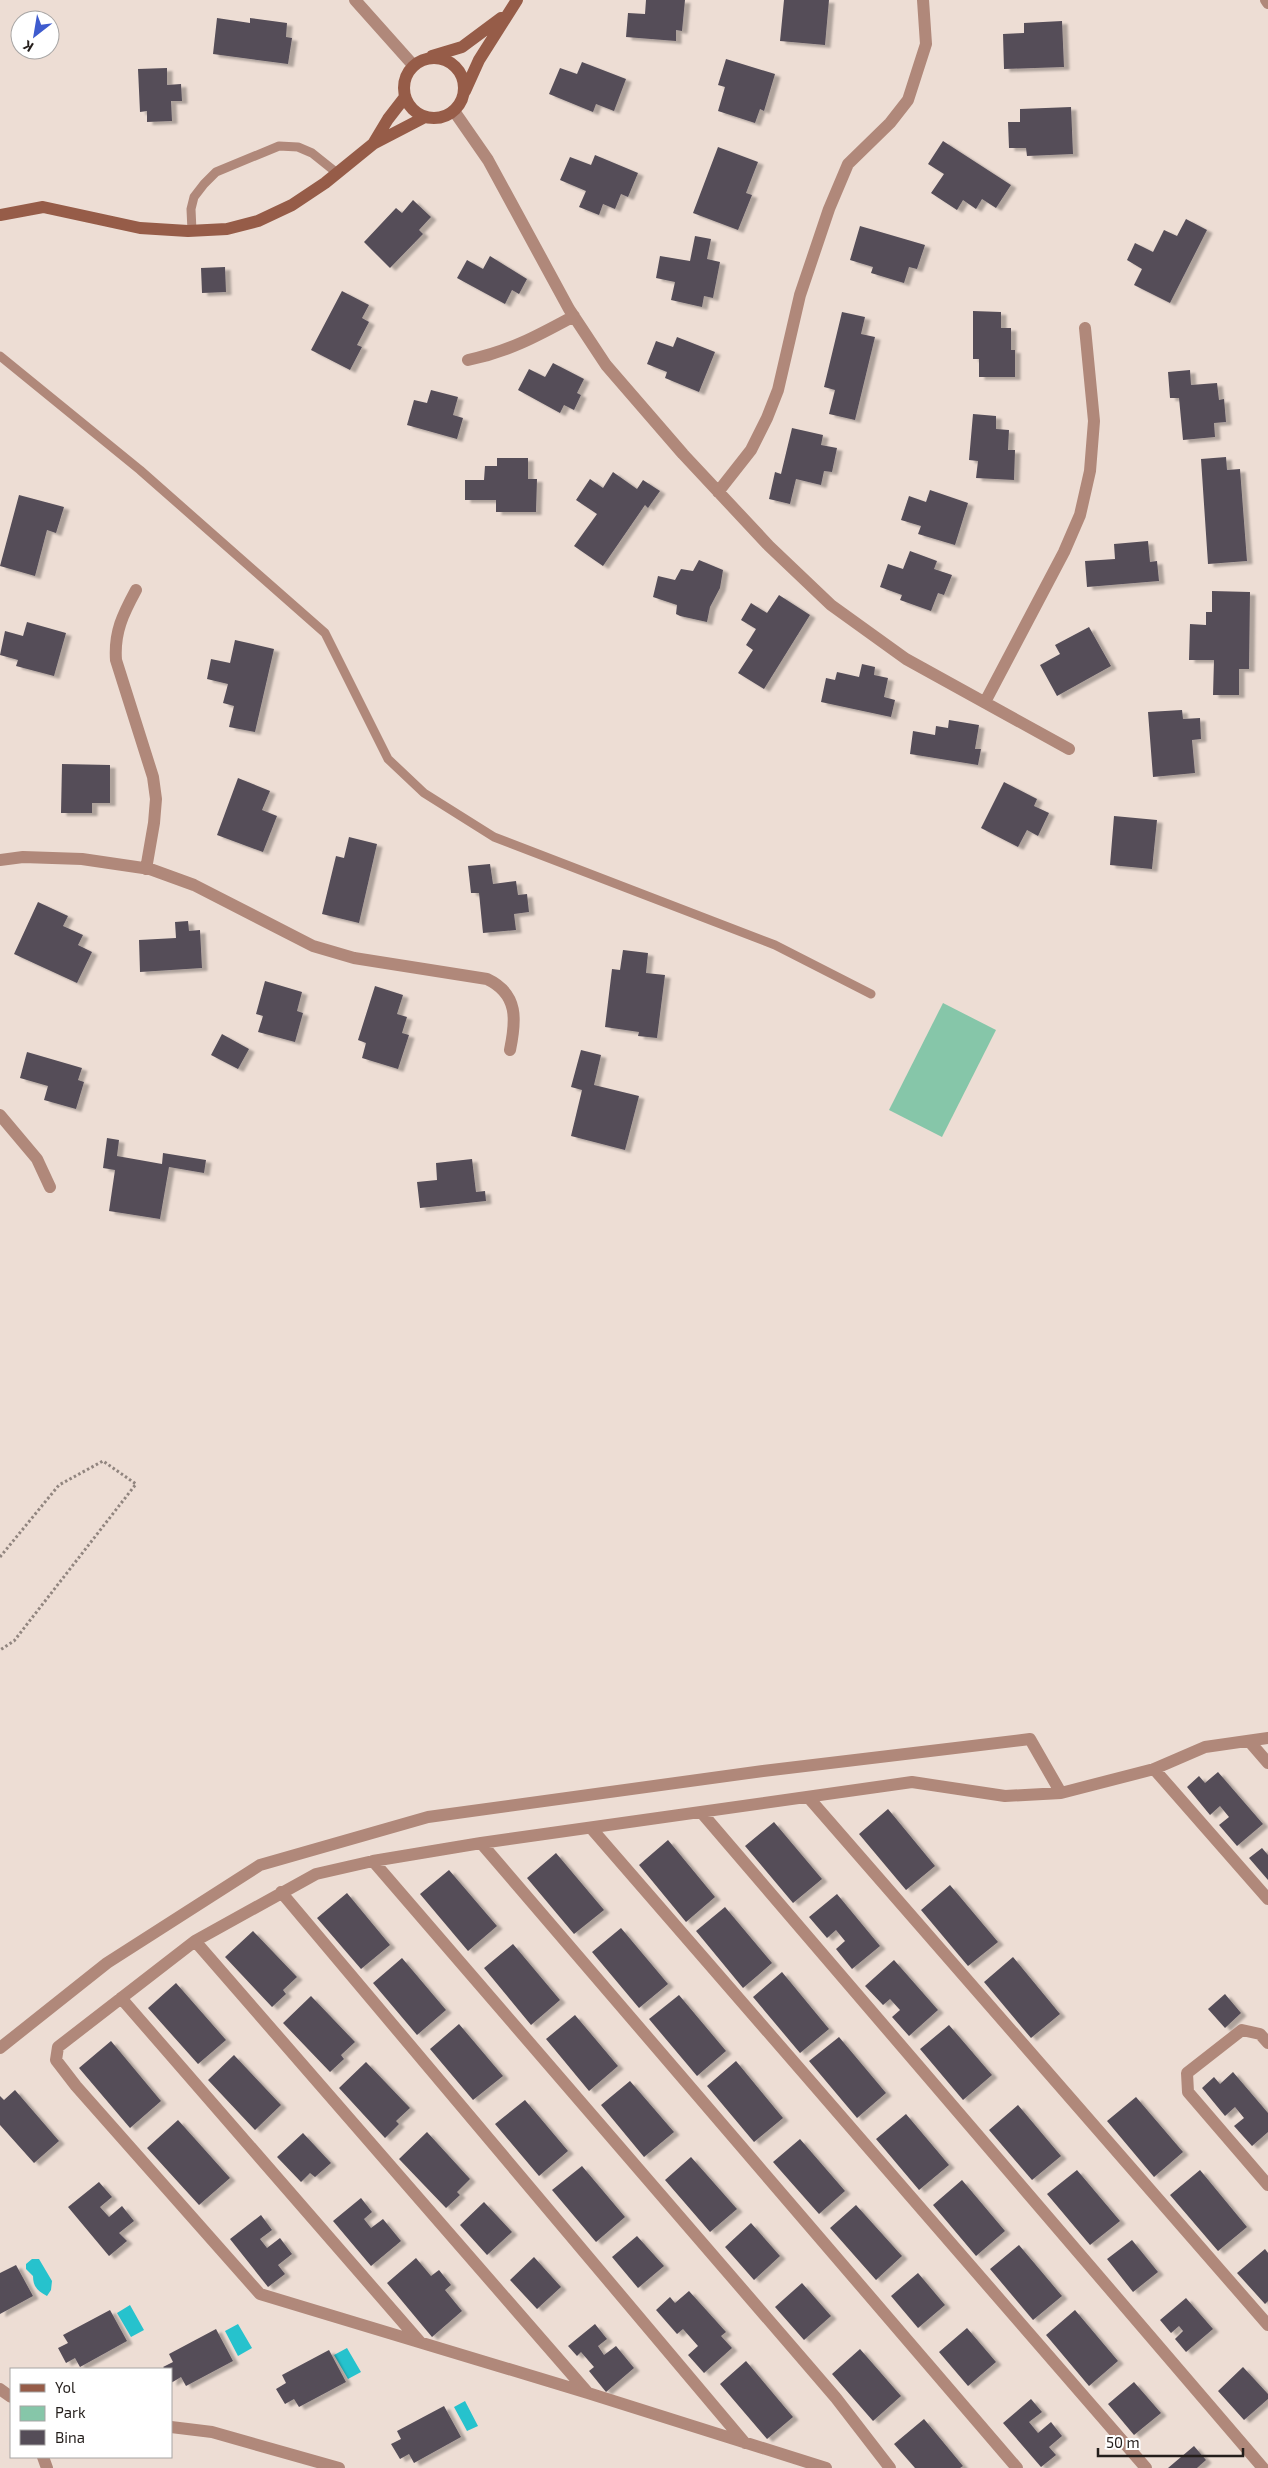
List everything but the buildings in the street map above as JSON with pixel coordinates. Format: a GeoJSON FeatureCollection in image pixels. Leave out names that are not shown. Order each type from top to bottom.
{"type":"FeatureCollection","features":[{"type":"Feature","properties":{"kind":"street"},"geometry":{"type":"LineString","coordinates":[[355,0],[413,65]]}},
{"type":"Feature","properties":{"kind":"street"},"geometry":{"type":"LineString","coordinates":[[507,14],[462,47],[426,58],[413,65],[405,78],[405,98],[416,113],[425,117],[435,118],[454,111],[476,67],[517,0]]}},
{"type":"Feature","properties":{"kind":"street"},"geometry":{"type":"LineString","coordinates":[[718,492],[751,450],[767,418],[778,390],[800,296],[829,209],[848,164],[890,123],[908,100],[926,44],[923,0]]}},
{"type":"Feature","properties":{"kind":"street"},"geometry":{"type":"LineString","coordinates":[[426,58],[441,59],[454,66],[464,83],[464,93]]}},
{"type":"Feature","properties":{"kind":"street"},"geometry":{"type":"LineString","coordinates":[[373,144],[388,119],[405,98]]}},
{"type":"Feature","properties":{"kind":"street"},"geometry":{"type":"LineString","coordinates":[[454,111],[488,160],[574,316],[606,365],[718,492],[769,546],[831,605],[906,659],[1069,749]]}},
{"type":"Feature","properties":{"kind":"street"},"geometry":{"type":"LineString","coordinates":[[0,215],[43,207],[140,228],[192,231],[227,229],[258,221],[292,206],[373,144],[425,117]]}},
{"type":"Feature","properties":{"kind":"street"},"geometry":{"type":"LineString","coordinates":[[468,360],[499,354],[527,342],[574,316]]}},
{"type":"Feature","properties":{"kind":"street"},"geometry":{"type":"LineString","coordinates":[[985,702],[1064,552],[1080,514],[1090,471],[1094,421],[1085,328]]}},
{"type":"Feature","properties":{"kind":"street"},"geometry":{"type":"LineString","coordinates":[[136,590],[123,613],[115,644],[116,660],[154,784],[156,799],[154,823],[146,869]]}},
{"type":"Feature","properties":{"kind":"street"},"geometry":{"type":"LineString","coordinates":[[0,860],[23,857],[82,859],[146,869],[194,885],[313,946],[354,958],[487,979],[498,984],[508,995],[513,1008],[514,1030],[510,1050]]}},
{"type":"Feature","properties":{"kind":"street"},"geometry":{"type":"LineString","coordinates":[[0,1115],[37,1159],[50,1187]]}},
{"type":"Feature","properties":{"kind":"street"},"geometry":{"type":"LineString","coordinates":[[0,2048],[107,1963],[260,1865],[428,1817],[753,1772],[1030,1738],[1061,1793]]}},
{"type":"Feature","properties":{"kind":"street"},"geometry":{"type":"LineString","coordinates":[[826,2468],[588,2393],[260,2294],[76,2086],[56,2060],[58,2047],[195,1941],[316,1874],[373,1861],[481,1843],[912,1782],[1005,1796],[1061,1793],[1154,1769],[1205,1747],[1268,1738]]}},
{"type":"Feature","properties":{"kind":"street"},"geometry":{"type":"LineString","coordinates":[[1250,1741],[1268,1763]]}},
{"type":"Feature","properties":{"kind":"street"},"geometry":{"type":"LineString","coordinates":[[1154,1769],[1268,1900]]}},
{"type":"Feature","properties":{"kind":"street"},"geometry":{"type":"LineString","coordinates":[[808,1797],[1268,2325]]}},
{"type":"Feature","properties":{"kind":"street"},"geometry":{"type":"LineString","coordinates":[[701,1812],[1263,2468]]}},
{"type":"Feature","properties":{"kind":"street"},"geometry":{"type":"LineString","coordinates":[[591,1828],[1146,2468]]}},
{"type":"Feature","properties":{"kind":"street"},"geometry":{"type":"LineString","coordinates":[[481,1843],[1017,2468]]}},
{"type":"Feature","properties":{"kind":"street"},"geometry":{"type":"LineString","coordinates":[[373,1861],[836,2398],[890,2468]]}},
{"type":"Feature","properties":{"kind":"street"},"geometry":{"type":"LineString","coordinates":[[281,1892],[745,2443]]}},
{"type":"Feature","properties":{"kind":"street"},"geometry":{"type":"LineString","coordinates":[[195,1941],[588,2393]]}},
{"type":"Feature","properties":{"kind":"street"},"geometry":{"type":"LineString","coordinates":[[121,1998],[420,2342]]}},
{"type":"Feature","properties":{"kind":"street"},"geometry":{"type":"LineString","coordinates":[[1266,2035],[1242,2030],[1187,2073],[1188,2092],[1268,2185]]}},
{"type":"Feature","properties":{"kind":"street"},"geometry":{"type":"LineString","coordinates":[[172,2427],[212,2432],[339,2468]]}},
{"type":"Feature","properties":{"kind":"lane"},"geometry":{"type":"LineString","coordinates":[[192,231],[193,203],[204,184],[216,172],[279,146],[298,147],[312,153],[337,173]]}},
{"type":"Feature","properties":{"kind":"lane"},"geometry":{"type":"LineString","coordinates":[[0,356],[140,470],[324,633],[388,758],[424,793],[494,837],[775,945],[871,994]]}},
{"type":"Feature","properties":{"kind":"path"},"geometry":{"type":"LineString","coordinates":[[0,1556],[59,1485],[103,1461],[136,1484],[14,1641],[0,1650]]}},
{"type":"Feature","properties":{"kind":"green space"},"geometry":{"type":"Polygon","coordinates":[[[943,1003],[996,1030],[942,1137],[889,1110],[943,1003]]]}},
{"type":"Feature","properties":{"kind":"water"},"geometry":{"type":"Polygon","coordinates":[[[32,2259],[39,2259],[52,2281],[51,2290],[47,2296],[37,2288],[33,2276],[26,2269],[26,2264],[32,2259]]]}},
{"type":"Feature","properties":{"kind":"water"},"geometry":{"type":"Polygon","coordinates":[[[130,2305],[144,2330],[131,2337],[117,2313],[130,2305]]]}},
{"type":"Feature","properties":{"kind":"water"},"geometry":{"type":"Polygon","coordinates":[[[238,2324],[252,2348],[238,2356],[225,2331],[238,2324]]]}},
{"type":"Feature","properties":{"kind":"water"},"geometry":{"type":"Polygon","coordinates":[[[347,2348],[361,2372],[348,2379],[334,2355],[347,2348]]]}},
{"type":"Feature","properties":{"kind":"water"},"geometry":{"type":"Polygon","coordinates":[[[465,2401],[478,2426],[467,2431],[454,2407],[465,2401]]]}}]}
